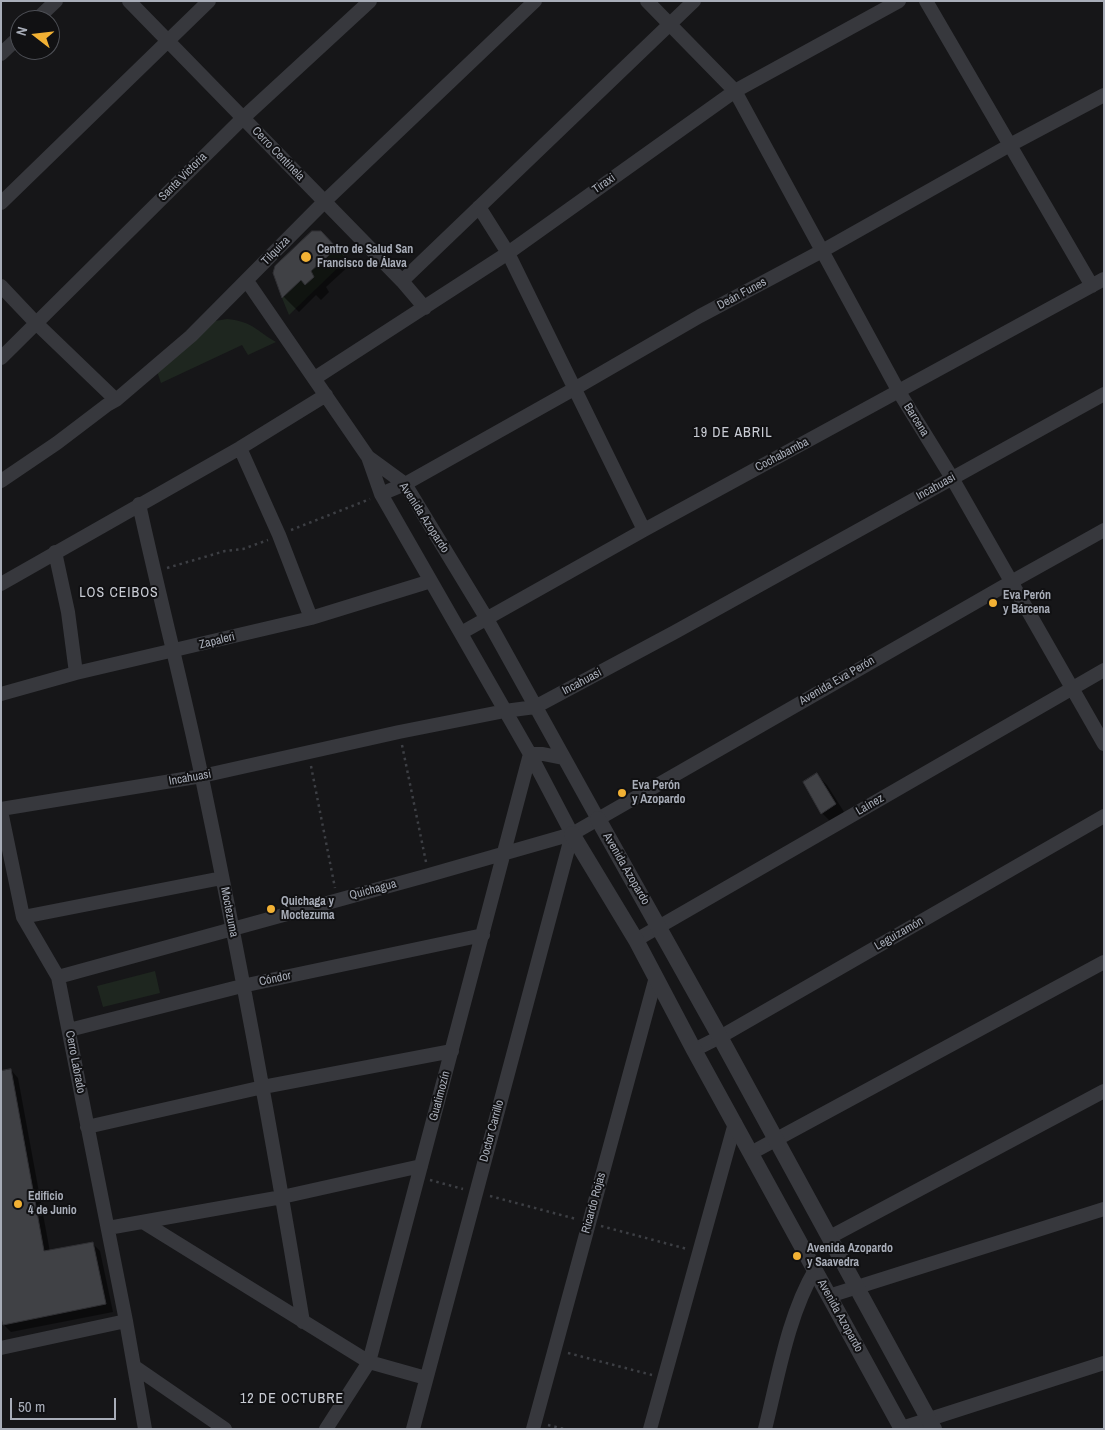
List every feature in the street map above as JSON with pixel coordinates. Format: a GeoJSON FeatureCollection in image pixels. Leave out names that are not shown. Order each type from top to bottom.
{"type":"FeatureCollection","features":[{"type":"Feature","properties":{"kind":"street"},"geometry":{"type":"LineString","coordinates":[[47,10],[56,1]]}},
{"type":"Feature","properties":{"kind":"street","name":"Cerro Centinela"},"geometry":{"type":"LineString","coordinates":[[129,1],[402,281],[425,308]]}},
{"type":"Feature","properties":{"kind":"street"},"geometry":{"type":"LineString","coordinates":[[1,203],[209,1]]}},
{"type":"Feature","properties":{"kind":"street","name":"Santa Victoria"},"geometry":{"type":"LineString","coordinates":[[1,358],[243,118],[370,1]]}},
{"type":"Feature","properties":{"kind":"street","name":"Tilquiza"},"geometry":{"type":"LineString","coordinates":[[1,481],[56,443],[107,404],[116,400],[191,336],[324,202],[535,1]]}},
{"type":"Feature","properties":{"kind":"street","name":"Barcena"},"geometry":{"type":"LineString","coordinates":[[647,1],[736,91],[899,392],[952,478],[1104,744]]}},
{"type":"Feature","properties":{"kind":"street"},"geometry":{"type":"LineString","coordinates":[[402,281],[694,1]]}},
{"type":"Feature","properties":{"kind":"street","name":"Tiraxi"},"geometry":{"type":"LineString","coordinates":[[315,378],[508,253],[736,91],[899,1]]}},
{"type":"Feature","properties":{"kind":"street"},"geometry":{"type":"LineString","coordinates":[[926,1],[1010,145],[1098,283]]}},
{"type":"Feature","properties":{"kind":"street","name":"Deán Funes"},"geometry":{"type":"LineString","coordinates":[[381,494],[405,484],[700,316],[822,251],[1010,145],[1104,95]]}},
{"type":"Feature","properties":{"kind":"street"},"geometry":{"type":"LineString","coordinates":[[479,207],[508,253],[644,530]]}},
{"type":"Feature","properties":{"kind":"street"},"geometry":{"type":"LineString","coordinates":[[247,280],[368,458]]}},
{"type":"Feature","properties":{"kind":"street","name":"Cochabamba"},"geometry":{"type":"LineString","coordinates":[[461,633],[644,530],[1098,283]]}},
{"type":"Feature","properties":{"kind":"street"},"geometry":{"type":"LineString","coordinates":[[1,286],[36,323],[116,400]]}},
{"type":"Feature","properties":{"kind":"street","name":"Incahuasi"},"geometry":{"type":"LineString","coordinates":[[1,810],[202,776],[399,732],[535,707],[1104,394]]}},
{"type":"Feature","properties":{"kind":"street"},"geometry":{"type":"LineString","coordinates":[[1,584],[240,448],[326,395]]}},
{"type":"Feature","properties":{"kind":"street"},"geometry":{"type":"LineString","coordinates":[[240,448],[279,535],[311,618]]}},
{"type":"Feature","properties":{"kind":"street","name":"Avenida Azopardo"},"geometry":{"type":"LineString","coordinates":[[368,458],[405,484],[487,620],[720,1037],[856,1288],[932,1423]]}},
{"type":"Feature","properties":{"kind":"street","name":"Avenida Azopardo"},"geometry":{"type":"LineString","coordinates":[[368,458],[381,494],[530,754],[572,834],[636,940],[694,1050],[902,1428]]}},
{"type":"Feature","properties":{"kind":"street","name":"Moctezuma"},"geometry":{"type":"LineString","coordinates":[[139,504],[202,776],[263,1087],[304,1322]]}},
{"type":"Feature","properties":{"kind":"street","name":"Avenida Eva Perón"},"geometry":{"type":"LineString","coordinates":[[572,834],[1104,530]]}},
{"type":"Feature","properties":{"kind":"street"},"geometry":{"type":"LineString","coordinates":[[55,552],[68,612],[76,673]]}},
{"type":"Feature","properties":{"kind":"street","name":"Zapaleri"},"geometry":{"type":"LineString","coordinates":[[1,694],[76,673],[311,618],[431,582]]}},
{"type":"Feature","properties":{"kind":"street","name":"Lainez"},"geometry":{"type":"LineString","coordinates":[[636,940],[1104,670]]}},
{"type":"Feature","properties":{"kind":"street"},"geometry":{"type":"LineString","coordinates":[[530,754],[543,754],[563,758]]}},
{"type":"Feature","properties":{"kind":"street","name":"Guatimozín"},"geometry":{"type":"LineString","coordinates":[[326,1429],[369,1362],[530,754]]}},
{"type":"Feature","properties":{"kind":"street","name":"Cerro Labrado"},"geometry":{"type":"LineString","coordinates":[[1,810],[23,918],[58,977],[135,1367],[145,1429]]}},
{"type":"Feature","properties":{"kind":"street","name":"Leguizamón"},"geometry":{"type":"LineString","coordinates":[[694,1050],[720,1037],[1104,816]]}},
{"type":"Feature","properties":{"kind":"street","name":"Quichagua"},"geometry":{"type":"LineString","coordinates":[[58,977],[233,930],[572,834]]}},
{"type":"Feature","properties":{"kind":"street","name":"Doctor Carrillo"},"geometry":{"type":"LineString","coordinates":[[413,1429],[572,834]]}},
{"type":"Feature","properties":{"kind":"street"},"geometry":{"type":"LineString","coordinates":[[23,918],[222,878]]}},
{"type":"Feature","properties":{"kind":"street","name":"Cóndor"},"geometry":{"type":"LineString","coordinates":[[69,1030],[242,986],[482,935]]}},
{"type":"Feature","properties":{"kind":"street"},"geometry":{"type":"LineString","coordinates":[[751,1154],[1104,962]]}},
{"type":"Feature","properties":{"kind":"street","name":"Ricardo Rojas"},"geometry":{"type":"LineString","coordinates":[[533,1429],[656,977]]}},
{"type":"Feature","properties":{"kind":"street"},"geometry":{"type":"LineString","coordinates":[[87,1127],[263,1087],[452,1051]]}},
{"type":"Feature","properties":{"kind":"street"},"geometry":{"type":"LineString","coordinates":[[830,1237],[1104,1091]]}},
{"type":"Feature","properties":{"kind":"street"},"geometry":{"type":"LineString","coordinates":[[650,1429],[734,1123]]}},
{"type":"Feature","properties":{"kind":"street"},"geometry":{"type":"LineString","coordinates":[[108,1228],[420,1172]]}},
{"type":"Feature","properties":{"kind":"street"},"geometry":{"type":"LineString","coordinates":[[829,1296],[1104,1209]]}},
{"type":"Feature","properties":{"kind":"street"},"geometry":{"type":"LineString","coordinates":[[142,1222],[369,1362],[426,1378]]}},
{"type":"Feature","properties":{"kind":"street"},"geometry":{"type":"LineString","coordinates":[[765,1429],[795,1312],[814,1270]]}},
{"type":"Feature","properties":{"kind":"street"},"geometry":{"type":"LineString","coordinates":[[1,1348],[126,1322]]}},
{"type":"Feature","properties":{"kind":"street"},"geometry":{"type":"LineString","coordinates":[[902,1428],[932,1423],[1104,1363]]}},
{"type":"Feature","properties":{"kind":"street"},"geometry":{"type":"LineString","coordinates":[[135,1367],[224,1429]]}},
{"type":"Feature","properties":{"kind":"path"},"geometry":{"type":"LineString","coordinates":[[399,732],[429,875]]}},
{"type":"Feature","properties":{"kind":"path"},"geometry":{"type":"LineString","coordinates":[[308,752],[337,900]]}},
{"type":"Feature","properties":{"kind":"path"},"geometry":{"type":"LineString","coordinates":[[420,1172],[476,1192],[699,1252]]}},
{"type":"Feature","properties":{"kind":"path"},"geometry":{"type":"LineString","coordinates":[[554,1350],[663,1378]]}},
{"type":"Feature","properties":{"kind":"shaded area"},"geometry":{"type":"Polygon","coordinates":[[[337,248],[347,259],[289,315],[282,298],[301,280],[305,285],[314,277],[311,271],[337,248]]]}},
{"type":"Feature","properties":{"kind":"shaded area"},"geometry":{"type":"Polygon","coordinates":[[[227,319],[249,324],[276,342],[248,355],[242,345],[161,383],[156,368],[215,321],[227,319]]]}},
{"type":"Feature","properties":{"kind":"shaded area"},"geometry":{"type":"Polygon","coordinates":[[[155,971],[160,993],[103,1007],[97,986],[155,971]]]}},
{"type":"Feature","properties":{"kind":"building","name":"Centro de Salud San Francisco de Álava"},"geometry":{"type":"Polygon","coordinates":[[[312,231],[321,231],[337,248],[311,271],[314,277],[305,285],[301,280],[282,298],[273,273],[275,266],[312,231]]]}},
{"type":"Feature","properties":{"kind":"building"},"geometry":{"type":"Polygon","coordinates":[[[817,773],[836,804],[821,814],[803,782],[817,773]]]}},
{"type":"Feature","properties":{"kind":"building","name":"Edificio 4 de Junio"},"geometry":{"type":"Polygon","coordinates":[[[11,1069],[44,1251],[93,1242],[106,1304],[3,1325],[1,1318],[1,1071],[11,1069]]]}},
{"type":"Feature","properties":{"kind":"place","name":"Centro de Salud San Francisco de Álava"},"geometry":{"type":"Point","coordinates":[306,257]}},
{"type":"Feature","properties":{"kind":"place","name":"Eva Perón y Bárcena"},"geometry":{"type":"Point","coordinates":[993,603]}},
{"type":"Feature","properties":{"kind":"place","name":"Eva Perón y Azopardo"},"geometry":{"type":"Point","coordinates":[622,793]}},
{"type":"Feature","properties":{"kind":"place","name":"Quichaga y Moctezuma"},"geometry":{"type":"Point","coordinates":[271,909]}},
{"type":"Feature","properties":{"kind":"place","name":"Edificio 4 de Junio"},"geometry":{"type":"Point","coordinates":[18,1204]}},
{"type":"Feature","properties":{"kind":"place","name":"Avenida Azopardo y Saavedra"},"geometry":{"type":"Point","coordinates":[797,1256]}},
{"type":"Feature","properties":{"kind":"district","name":"19 DE ABRIL"},"geometry":{"type":"Point","coordinates":[733,433]}},
{"type":"Feature","properties":{"kind":"district","name":"LOS CEIBOS"},"geometry":{"type":"Point","coordinates":[119,593]}},
{"type":"Feature","properties":{"kind":"district","name":"12 DE OCTUBRE"},"geometry":{"type":"Point","coordinates":[292,1399]}}]}
